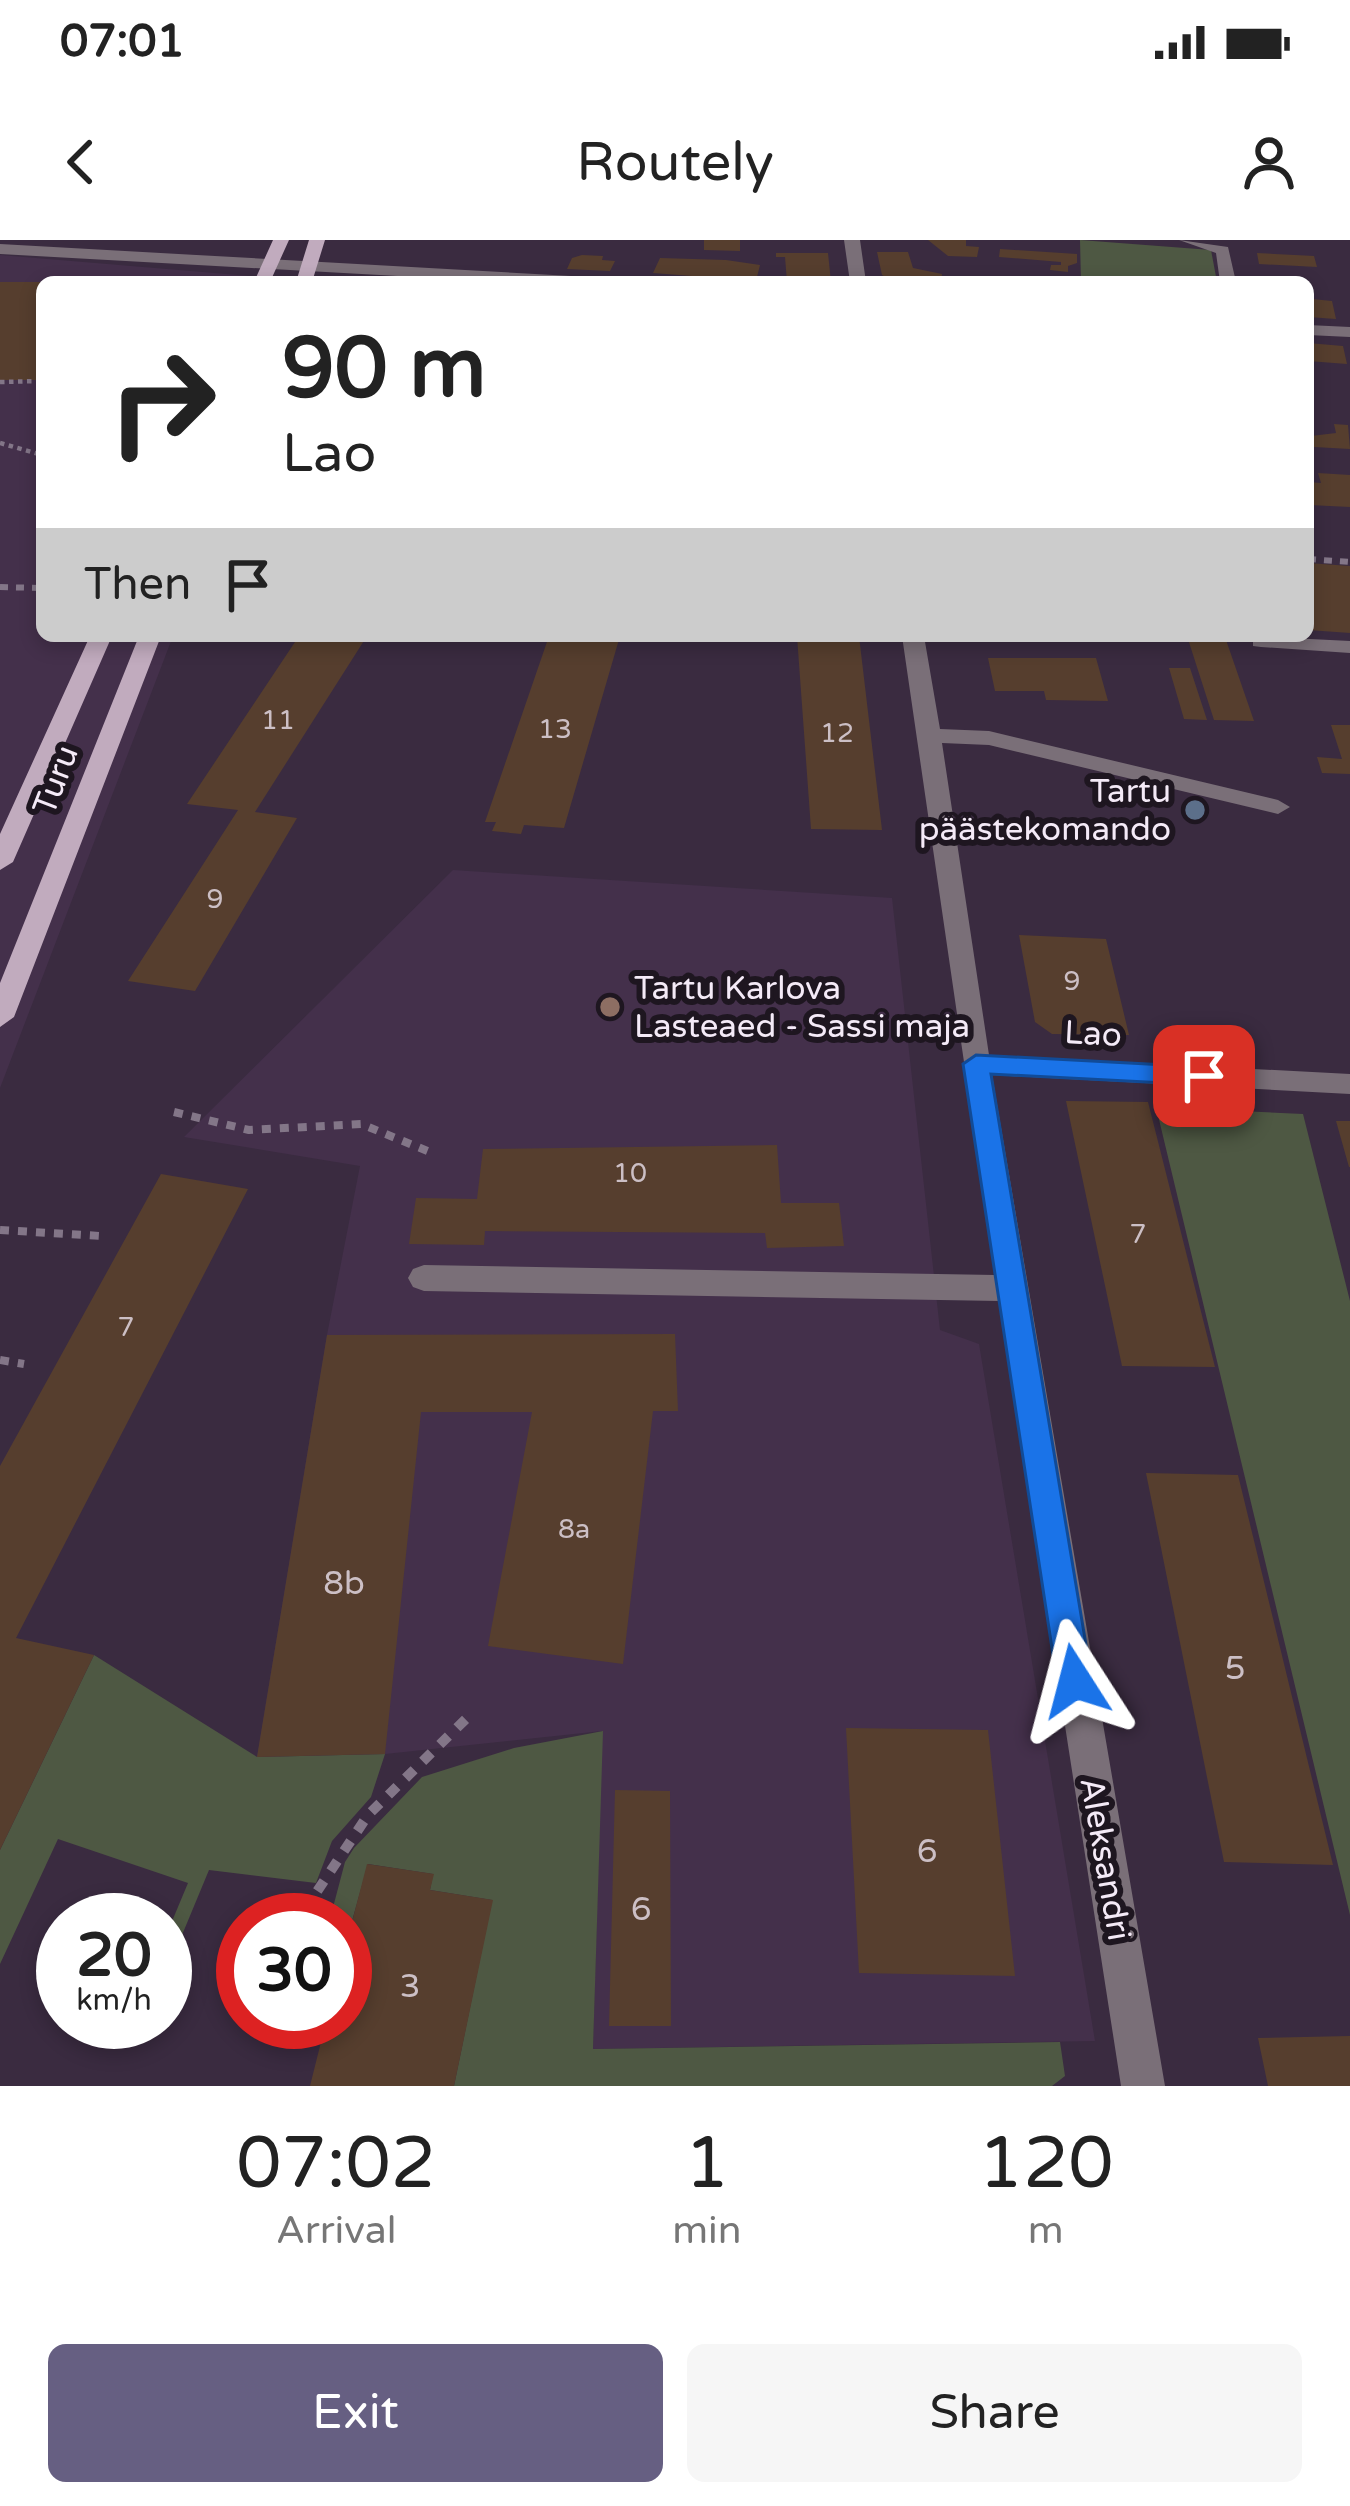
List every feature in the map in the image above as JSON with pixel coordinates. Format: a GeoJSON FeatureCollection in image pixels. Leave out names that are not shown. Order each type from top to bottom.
{"type":"FeatureCollection","features":[{"type":"Feature","properties":{"kind":"main road"},"geometry":{"type":"LineString","coordinates":[[264,276],[281,240]]}},
{"type":"Feature","properties":{"kind":"main road"},"geometry":{"type":"LineString","coordinates":[[307,274],[317,240]]}},
{"type":"Feature","properties":{"kind":"main road","name":"Turu"},"geometry":{"type":"LineString","coordinates":[[0,862],[98,642]]}},
{"type":"Feature","properties":{"kind":"main road","name":"Turu"},"geometry":{"type":"LineString","coordinates":[[0,1017],[148,642]]}},
{"type":"Feature","properties":{"kind":"street"},"geometry":{"type":"LineString","coordinates":[[852,240],[857,276]]}},
{"type":"Feature","properties":{"kind":"street"},"geometry":{"type":"LineString","coordinates":[[1187,240],[1223,250],[1227,276]]}},
{"type":"Feature","properties":{"kind":"street"},"geometry":{"type":"LineString","coordinates":[[0,249],[268,264],[307,274],[378,276]]}},
{"type":"Feature","properties":{"kind":"street"},"geometry":{"type":"LineString","coordinates":[[1314,330],[1350,332]]}},
{"type":"Feature","properties":{"kind":"street","name":"Aleksandri"},"geometry":{"type":"LineString","coordinates":[[914,642],[976,1064],[1143,2086]]}},
{"type":"Feature","properties":{"kind":"street"},"geometry":{"type":"LineString","coordinates":[[1276,642],[1350,647]]}},
{"type":"Feature","properties":{"kind":"street"},"geometry":{"type":"LineString","coordinates":[[929,735],[989,738],[1279,807]]}},
{"type":"Feature","properties":{"kind":"street","name":"Lao"},"geometry":{"type":"LineString","coordinates":[[976,1064],[1350,1084]]}},
{"type":"Feature","properties":{"kind":"street"},"geometry":{"type":"LineString","coordinates":[[424,1278],[1013,1288]]}},
{"type":"Feature","properties":{"kind":"path"},"geometry":{"type":"LineString","coordinates":[[0,382],[36,381]]}},
{"type":"Feature","properties":{"kind":"path"},"geometry":{"type":"LineString","coordinates":[[0,443],[36,452]]}},
{"type":"Feature","properties":{"kind":"path"},"geometry":{"type":"LineString","coordinates":[[1314,559],[1350,562]]}},
{"type":"Feature","properties":{"kind":"path"},"geometry":{"type":"LineString","coordinates":[[0,587],[36,588]]}},
{"type":"Feature","properties":{"kind":"path"},"geometry":{"type":"LineString","coordinates":[[174,1112],[249,1130],[361,1124],[430,1152]]}},
{"type":"Feature","properties":{"kind":"path"},"geometry":{"type":"LineString","coordinates":[[0,1230],[101,1236]]}},
{"type":"Feature","properties":{"kind":"path"},"geometry":{"type":"LineString","coordinates":[[0,1360],[24,1364]]}},
{"type":"Feature","properties":{"kind":"path"},"geometry":{"type":"LineString","coordinates":[[316,1893],[368,1815],[473,1712]]}},
{"type":"Feature","properties":{"kind":"shaded area"},"geometry":{"type":"Polygon","coordinates":[[[0,255],[249,276],[36,276],[36,642],[171,642],[0,1088],[0,255]]]}},
{"type":"Feature","properties":{"kind":"shaded area"},"geometry":{"type":"Polygon","coordinates":[[[453,870],[892,898],[940,1330],[979,1344],[1095,2041],[593,2049],[602,1731],[385,1754],[257,1757],[360,1166],[184,1137],[453,870]]]}},
{"type":"Feature","properties":{"kind":"green space"},"geometry":{"type":"Polygon","coordinates":[[[1080,240],[1211,250],[1216,276],[1081,276],[1080,240]]]}},
{"type":"Feature","properties":{"kind":"green space"},"geometry":{"type":"Polygon","coordinates":[[[1156,1107],[1303,1114],[1350,1301],[1350,1915],[1156,1107]]]}},
{"type":"Feature","properties":{"kind":"green space"},"geometry":{"type":"Polygon","coordinates":[[[94,1655],[257,1757],[385,1754],[371,1797],[332,1841],[316,1883],[209,1870],[192,1911],[192,1893],[184,1893],[188,1883],[58,1839],[0,1964],[0,1850],[94,1655]]]}},
{"type":"Feature","properties":{"kind":"green space"},"geometry":{"type":"Polygon","coordinates":[[[603,1731],[593,2049],[1060,2042],[1065,2076],[1052,2086],[454,2086],[492,1900],[430,1890],[433,1874],[368,1864],[360,1893],[337,1893],[354,1848],[422,1777],[514,1748],[603,1731]]]}},
{"type":"Feature","properties":{"kind":"building"},"geometry":{"type":"Polygon","coordinates":[[[704,240],[740,240],[740,251],[704,250],[704,240]]]}},
{"type":"Feature","properties":{"kind":"building"},"geometry":{"type":"Polygon","coordinates":[[[928,240],[966,240],[966,246],[979,247],[977,257],[948,256],[928,240]]]}},
{"type":"Feature","properties":{"kind":"building"},"geometry":{"type":"Polygon","coordinates":[[[1000,249],[1077,254],[1077,263],[1068,266],[1068,272],[1050,270],[1061,262],[999,257],[1000,249]]]}},
{"type":"Feature","properties":{"kind":"building"},"geometry":{"type":"Polygon","coordinates":[[[877,252],[908,252],[913,268],[942,274],[942,276],[882,275],[877,252]]]}},
{"type":"Feature","properties":{"kind":"building"},"geometry":{"type":"Polygon","coordinates":[[[776,253],[828,253],[830,276],[787,276],[785,257],[776,257],[776,253]]]}},
{"type":"Feature","properties":{"kind":"building"},"geometry":{"type":"Polygon","coordinates":[[[1257,253],[1314,256],[1317,267],[1259,264],[1257,253]]]}},
{"type":"Feature","properties":{"kind":"building"},"geometry":{"type":"Polygon","coordinates":[[[582,255],[615,261],[610,271],[567,269],[572,258],[582,255]]]}},
{"type":"Feature","properties":{"kind":"building"},"geometry":{"type":"Polygon","coordinates":[[[660,258],[760,265],[757,276],[653,273],[660,258]]]}},
{"type":"Feature","properties":{"kind":"building"},"geometry":{"type":"Polygon","coordinates":[[[0,282],[36,282],[36,380],[0,380],[0,282]]]}},
{"type":"Feature","properties":{"kind":"building"},"geometry":{"type":"Polygon","coordinates":[[[1314,299],[1332,301],[1336,319],[1314,317],[1314,299]]]}},
{"type":"Feature","properties":{"kind":"building"},"geometry":{"type":"Polygon","coordinates":[[[1314,344],[1343,346],[1347,364],[1314,361],[1314,344]]]}},
{"type":"Feature","properties":{"kind":"building"},"geometry":{"type":"Polygon","coordinates":[[[1334,424],[1348,425],[1350,449],[1314,447],[1314,436],[1336,433],[1334,424]]]}},
{"type":"Feature","properties":{"kind":"building"},"geometry":{"type":"Polygon","coordinates":[[[1318,473],[1350,475],[1350,507],[1314,505],[1314,482],[1321,483],[1318,473]]]}},
{"type":"Feature","properties":{"kind":"building"},"geometry":{"type":"Polygon","coordinates":[[[1314,563],[1350,566],[1350,633],[1314,630],[1314,563]]]}},
{"type":"Feature","properties":{"kind":"building"},"geometry":{"type":"Polygon","coordinates":[[[295,642],[363,642],[255,812],[297,818],[195,991],[128,981],[238,810],[187,804],[295,642]]]}},
{"type":"Feature","properties":{"kind":"building"},"geometry":{"type":"Polygon","coordinates":[[[547,642],[618,642],[564,828],[524,825],[521,834],[492,831],[496,822],[485,822],[547,642]]]}},
{"type":"Feature","properties":{"kind":"building"},"geometry":{"type":"Polygon","coordinates":[[[797,642],[860,642],[882,830],[811,829],[797,642]]]}},
{"type":"Feature","properties":{"kind":"building"},"geometry":{"type":"Polygon","coordinates":[[[1189,642],[1227,642],[1254,721],[1214,720],[1189,642]]]}},
{"type":"Feature","properties":{"kind":"building"},"geometry":{"type":"Polygon","coordinates":[[[988,658],[1096,658],[1108,701],[1046,700],[1044,691],[995,691],[988,658]]]}},
{"type":"Feature","properties":{"kind":"building"},"geometry":{"type":"Polygon","coordinates":[[[1169,668],[1190,668],[1207,720],[1184,719],[1169,668]]]}},
{"type":"Feature","properties":{"kind":"building"},"geometry":{"type":"Polygon","coordinates":[[[1331,725],[1350,725],[1350,774],[1322,773],[1317,757],[1342,759],[1331,725]]]}},
{"type":"Feature","properties":{"kind":"building"},"geometry":{"type":"Polygon","coordinates":[[[1019,935],[1106,939],[1129,1035],[1052,1034],[1035,1022],[1019,935]]]}},
{"type":"Feature","properties":{"kind":"building"},"geometry":{"type":"Polygon","coordinates":[[[1066,1101],[1148,1102],[1215,1367],[1122,1366],[1066,1101]]]}},
{"type":"Feature","properties":{"kind":"building"},"geometry":{"type":"Polygon","coordinates":[[[1336,1121],[1350,1121],[1350,1167],[1349,1167],[1336,1121]]]}},
{"type":"Feature","properties":{"kind":"building"},"geometry":{"type":"Polygon","coordinates":[[[777,1145],[781,1203],[839,1203],[844,1246],[767,1248],[765,1233],[485,1231],[484,1245],[409,1244],[416,1198],[477,1199],[483,1149],[777,1145]]]}},
{"type":"Feature","properties":{"kind":"building"},"geometry":{"type":"Polygon","coordinates":[[[161,1174],[248,1189],[16,1638],[94,1655],[0,1850],[0,1466],[161,1174]]]}},
{"type":"Feature","properties":{"kind":"building"},"geometry":{"type":"Polygon","coordinates":[[[675,1334],[678,1411],[653,1411],[623,1664],[488,1646],[532,1412],[421,1412],[385,1754],[257,1757],[327,1335],[675,1334]]]}},
{"type":"Feature","properties":{"kind":"building"},"geometry":{"type":"Polygon","coordinates":[[[1146,1473],[1238,1475],[1333,1865],[1224,1862],[1146,1473]]]}},
{"type":"Feature","properties":{"kind":"building"},"geometry":{"type":"Polygon","coordinates":[[[846,1728],[988,1730],[1015,1976],[859,1973],[846,1728]]]}},
{"type":"Feature","properties":{"kind":"building"},"geometry":{"type":"Polygon","coordinates":[[[615,1790],[670,1791],[671,2026],[609,2026],[615,1790]]]}},
{"type":"Feature","properties":{"kind":"building"},"geometry":{"type":"Polygon","coordinates":[[[367,1864],[434,1874],[430,1890],[493,1900],[454,2086],[310,2086],[319,2049],[372,2049],[372,1893],[359,1893],[367,1864]]]}},
{"type":"Feature","properties":{"kind":"building"},"geometry":{"type":"Polygon","coordinates":[[[1350,2036],[1350,2086],[1268,2086],[1258,2038],[1350,2036]]]}},
{"type":"Feature","properties":{"kind":"place","name":"Tartu päästekomando"},"geometry":{"type":"Point","coordinates":[1195,810]}},
{"type":"Feature","properties":{"kind":"place","name":"Tartu Karlova Lasteaed - Sassi maja"},"geometry":{"type":"Point","coordinates":[610,1007]}},
{"type":"Feature","properties":{"kind":"route"},"geometry":{"type":"LineString","coordinates":[[1075,1681],[976,1064],[1204,1076]]}}]}
